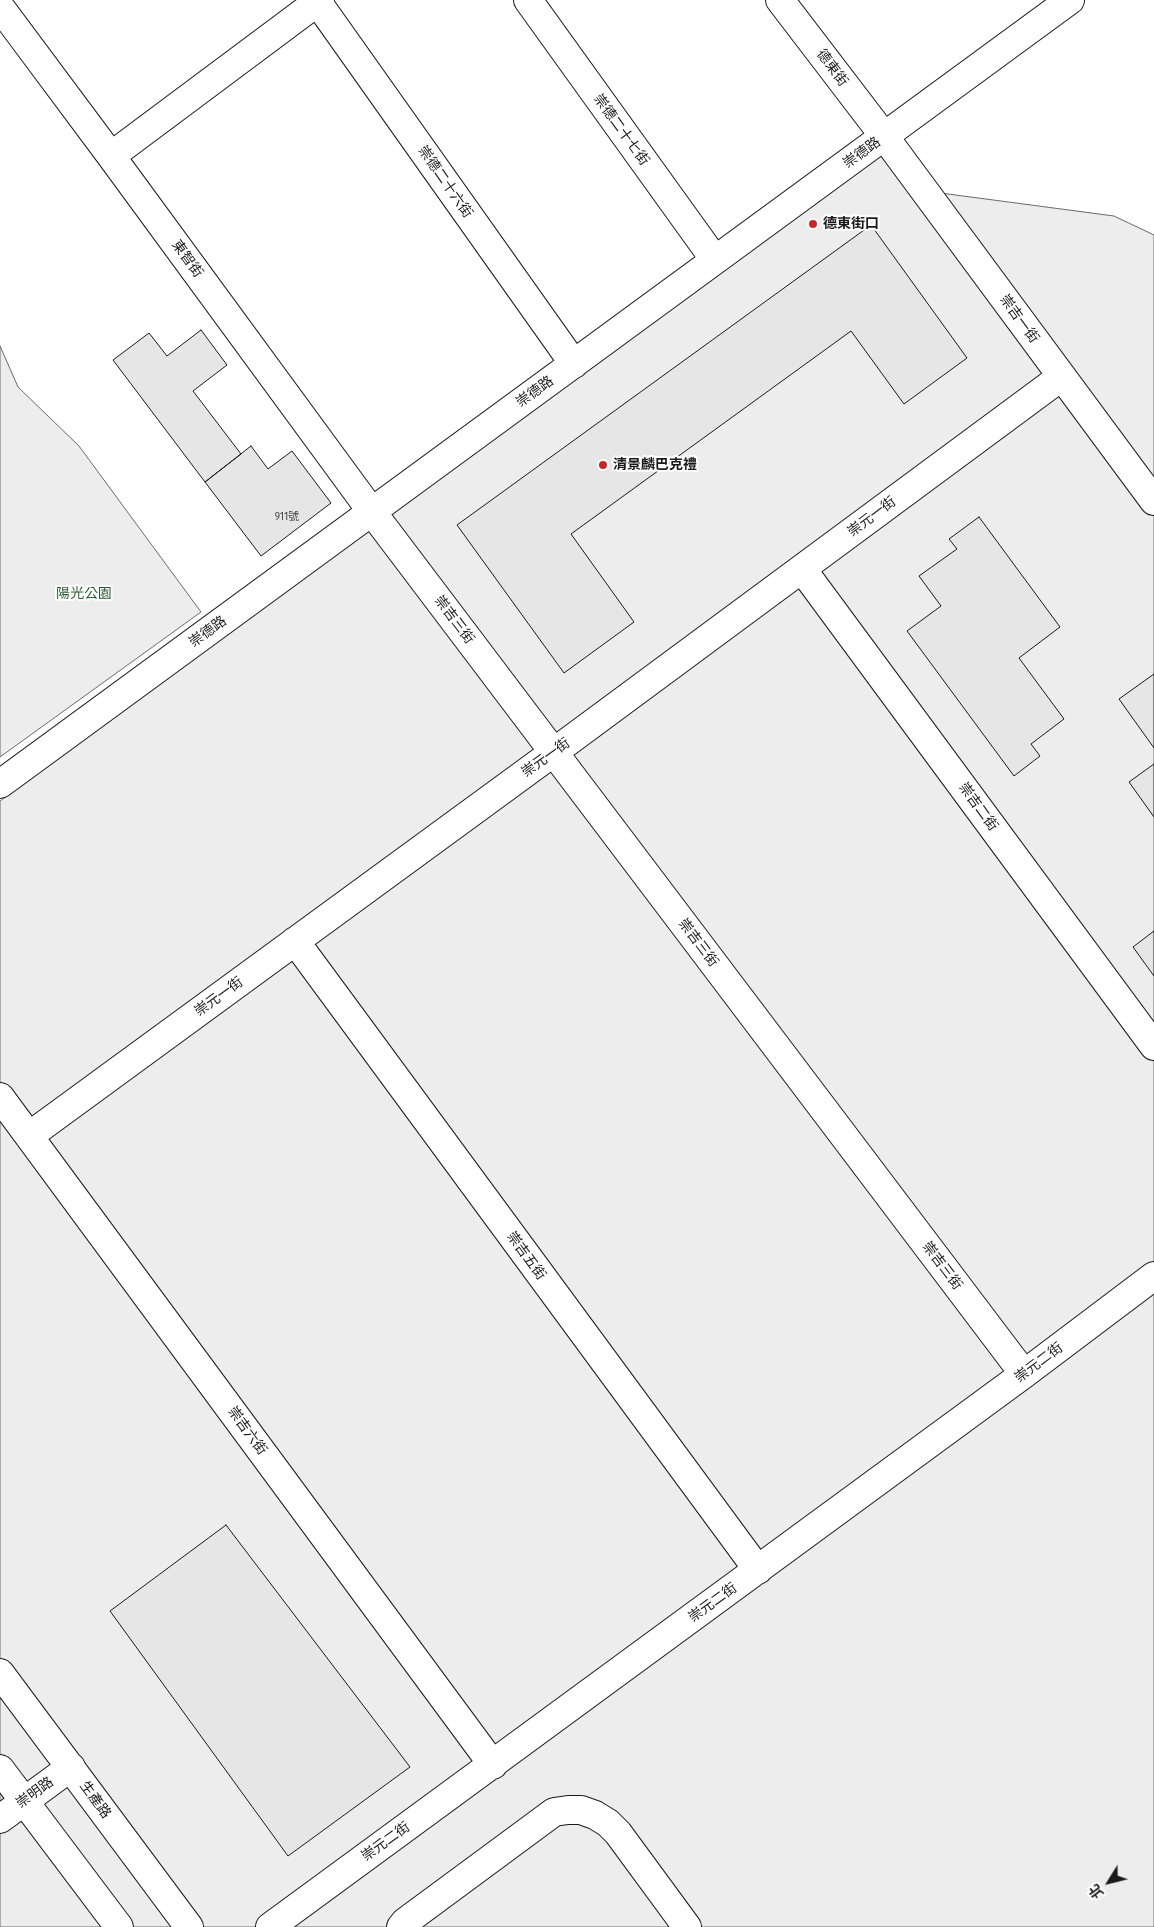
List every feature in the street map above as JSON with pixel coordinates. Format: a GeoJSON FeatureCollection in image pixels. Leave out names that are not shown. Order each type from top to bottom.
{"type":"FeatureCollection","features":[{"type":"Feature","properties":{"kind":"street","name":"崇德二十七街"},"geometry":{"type":"LineString","coordinates":[[528,0],[715,260]]}},
{"type":"Feature","properties":{"kind":"street","name":"德東街"},"geometry":{"type":"LineString","coordinates":[[780,0],[884,136]]}},
{"type":"Feature","properties":{"kind":"street","name":"崇德路"},"geometry":{"type":"LineString","coordinates":[[0,784],[1070,0]]}},
{"type":"Feature","properties":{"kind":"street"},"geometry":{"type":"LineString","coordinates":[[111,156],[318,1]]}},
{"type":"Feature","properties":{"kind":"street","name":"崇德二十六街"},"geometry":{"type":"LineString","coordinates":[[318,1],[574,364]]}},
{"type":"Feature","properties":{"kind":"street","name":"東智街"},"geometry":{"type":"LineString","coordinates":[[0,7],[372,512]]}},
{"type":"Feature","properties":{"kind":"street","name":"崇吉一街"},"geometry":{"type":"LineString","coordinates":[[884,136],[1154,501]]}},
{"type":"Feature","properties":{"kind":"street","name":"崇元一街"},"geometry":{"type":"LineString","coordinates":[[29,1136],[1062,377]]}},
{"type":"Feature","properties":{"kind":"street","name":"崇吉三街"},"geometry":{"type":"LineString","coordinates":[[372,512],[1024,1374]]}},
{"type":"Feature","properties":{"kind":"street","name":"崇吉二街"},"geometry":{"type":"LineString","coordinates":[[802,569],[1154,1046]]}},
{"type":"Feature","properties":{"kind":"street","name":"崇吉五街"},"geometry":{"type":"LineString","coordinates":[[295,941],[758,1570]]}},
{"type":"Feature","properties":{"kind":"street","name":"崇吉六街"},"geometry":{"type":"LineString","coordinates":[[0,1097],[493,1765]]}},
{"type":"Feature","properties":{"kind":"street","name":"崇元二街"},"geometry":{"type":"LineString","coordinates":[[270,1927],[758,1570],[1154,1276]]}},
{"type":"Feature","properties":{"kind":"street","name":"生產路"},"geometry":{"type":"LineString","coordinates":[[0,1673],[189,1927]]}},
{"type":"Feature","properties":{"kind":"street","name":"崇明路"},"geometry":{"type":"LineString","coordinates":[[0,1819],[71,1767]]}},
{"type":"Feature","properties":{"kind":"street"},"geometry":{"type":"LineString","coordinates":[[0,1769],[119,1927]]}},
{"type":"Feature","properties":{"kind":"street"},"geometry":{"type":"LineString","coordinates":[[401,1927],[405,1922],[554,1812],[568,1810],[582,1810],[608,1823],[618,1833],[688,1927]]}},
{"type":"Feature","properties":{"kind":"shaded area"},"geometry":{"type":"Polygon","coordinates":[[[882,151],[933,192],[1114,216],[1154,235],[1154,1927],[0,1927],[0,801],[882,151]]]}},
{"type":"Feature","properties":{"kind":"shaded area","name":"陽光公園"},"geometry":{"type":"Polygon","coordinates":[[[0,346],[18,387],[79,446],[201,612],[0,757],[0,346]]]}},
{"type":"Feature","properties":{"kind":"building","name":"清景麟巴克禮"},"geometry":{"type":"Polygon","coordinates":[[[871,225],[967,358],[904,404],[851,331],[571,534],[634,622],[564,673],[457,525],[871,225]]]}},
{"type":"Feature","properties":{"kind":"building"},"geometry":{"type":"Polygon","coordinates":[[[201,330],[227,365],[193,391],[241,454],[205,482],[113,360],[149,333],[167,356],[201,330]]]}},
{"type":"Feature","properties":{"kind":"building"},"geometry":{"type":"Polygon","coordinates":[[[251,446],[268,469],[292,451],[331,503],[261,556],[205,482],[251,446]]]}},
{"type":"Feature","properties":{"kind":"building"},"geometry":{"type":"Polygon","coordinates":[[[979,517],[1060,627],[1019,658],[1064,719],[1031,744],[1040,756],[1014,776],[907,631],[941,606],[919,576],[957,549],[949,539],[979,517]]]}},
{"type":"Feature","properties":{"kind":"building"},"geometry":{"type":"Polygon","coordinates":[[[1154,674],[1154,748],[1119,699],[1154,674]]]}},
{"type":"Feature","properties":{"kind":"building"},"geometry":{"type":"Polygon","coordinates":[[[1154,764],[1154,817],[1129,782],[1154,764]]]}},
{"type":"Feature","properties":{"kind":"building"},"geometry":{"type":"Polygon","coordinates":[[[1154,931],[1154,976],[1133,947],[1154,931]]]}},
{"type":"Feature","properties":{"kind":"building"},"geometry":{"type":"Polygon","coordinates":[[[226,1525],[410,1767],[288,1856],[110,1611],[226,1525]]]}},
{"type":"Feature","properties":{"kind":"place","name":"德東街口"},"geometry":{"type":"Point","coordinates":[813,224]}},
{"type":"Feature","properties":{"kind":"place","name":"清景麟巴克禮"},"geometry":{"type":"Point","coordinates":[603,465]}}]}
